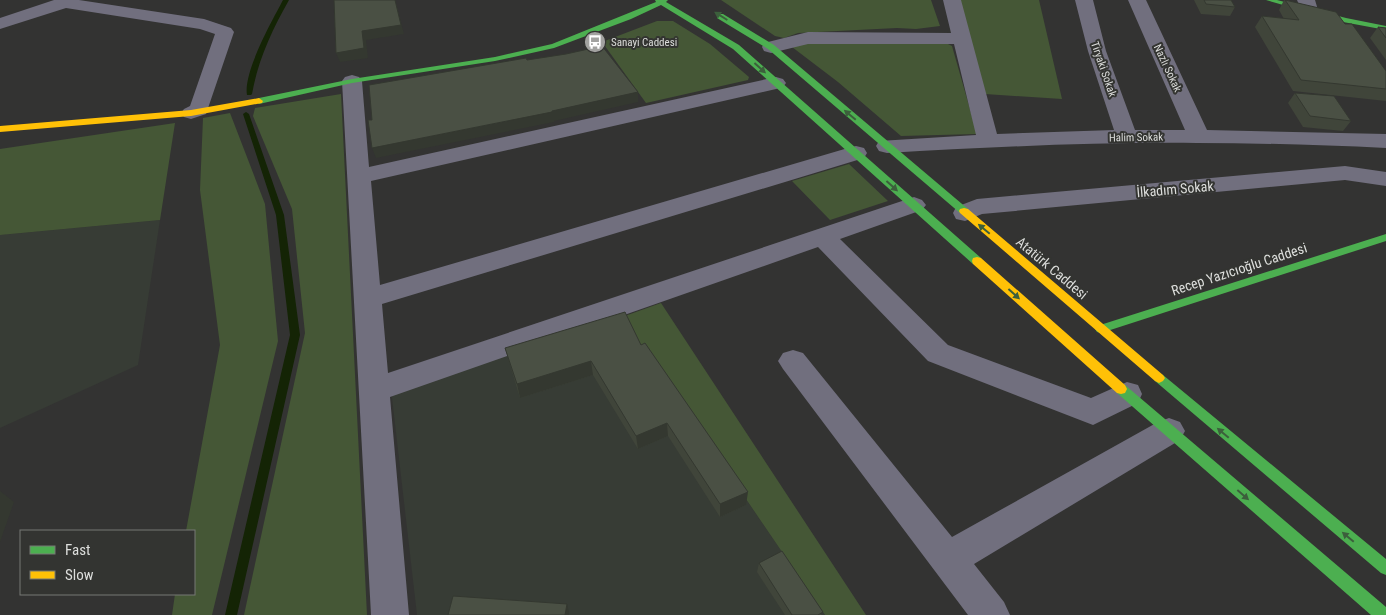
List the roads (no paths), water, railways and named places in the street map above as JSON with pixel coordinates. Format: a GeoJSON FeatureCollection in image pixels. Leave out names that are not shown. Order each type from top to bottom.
{"type":"FeatureCollection","features":[{"type":"Feature","properties":{"kind":"main road"},"geometry":{"type":"LineString","coordinates":[[1269,0],[1308,5],[1346,20],[1386,28]]}},
{"type":"Feature","properties":{"kind":"main road"},"geometry":{"type":"LineString","coordinates":[[0,129],[191,113],[242,105],[352,82],[495,59],[554,46],[662,1],[736,46],[1374,613]]}},
{"type":"Feature","properties":{"kind":"main road","name":"Atatürk Caddesi"},"geometry":{"type":"LineString","coordinates":[[707,8],[771,47],[1228,437],[1386,568]]}},
{"type":"Feature","properties":{"kind":"main road","name":"Recep Yazıcıoğlu Caddesi"},"geometry":{"type":"LineString","coordinates":[[1101,329],[1386,237]]}},
{"type":"Feature","properties":{"kind":"street"},"geometry":{"type":"LineString","coordinates":[[952,0],[988,141]]}},
{"type":"Feature","properties":{"kind":"street","name":"Tiryaki Sokak"},"geometry":{"type":"LineString","coordinates":[[1084,0],[1097,51],[1127,136]]}},
{"type":"Feature","properties":{"kind":"street","name":"Nazlı Sokak"},"geometry":{"type":"LineString","coordinates":[[1137,0],[1199,136]]}},
{"type":"Feature","properties":{"kind":"street"},"geometry":{"type":"LineString","coordinates":[[0,24],[64,1],[204,24],[225,32],[199,110],[191,113]]}},
{"type":"Feature","properties":{"kind":"street"},"geometry":{"type":"LineString","coordinates":[[1346,20],[1363,44]]}},
{"type":"Feature","properties":{"kind":"street"},"geometry":{"type":"LineString","coordinates":[[771,47],[808,38],[908,37],[962,39]]}},
{"type":"Feature","properties":{"kind":"street"},"geometry":{"type":"LineString","coordinates":[[352,82],[390,615]]}},
{"type":"Feature","properties":{"kind":"street"},"geometry":{"type":"LineString","coordinates":[[360,176],[776,83]]}},
{"type":"Feature","properties":{"kind":"street","name":"Halim Sokak"},"geometry":{"type":"LineString","coordinates":[[887,146],[1127,136],[1386,141]]}},
{"type":"Feature","properties":{"kind":"street"},"geometry":{"type":"LineString","coordinates":[[367,299],[856,153]]}},
{"type":"Feature","properties":{"kind":"street","name":"İlkadım Sokak"},"geometry":{"type":"LineString","coordinates":[[965,213],[977,207],[1345,173],[1386,179]]}},
{"type":"Feature","properties":{"kind":"street"},"geometry":{"type":"LineString","coordinates":[[373,390],[914,205]]}},
{"type":"Feature","properties":{"kind":"street"},"geometry":{"type":"LineString","coordinates":[[823,237],[938,353],[1093,412],[1127,394]]}},
{"type":"Feature","properties":{"kind":"street"},"geometry":{"type":"LineString","coordinates":[[794,360],[992,615]]}},
{"type":"Feature","properties":{"kind":"street"},"geometry":{"type":"LineString","coordinates":[[948,559],[1169,431]]}},
{"type":"Feature","properties":{"kind":"waterway"},"geometry":{"type":"LineString","coordinates":[[249,94],[258,57],[286,0]]}},
{"type":"Feature","properties":{"kind":"waterway"},"geometry":{"type":"LineString","coordinates":[[231,615],[295,335],[280,215],[246,114]]}},
{"type":"Feature","properties":{"kind":"place","name":"Sanayi Caddesi"},"geometry":{"type":"Point","coordinates":[595,42]}}]}
